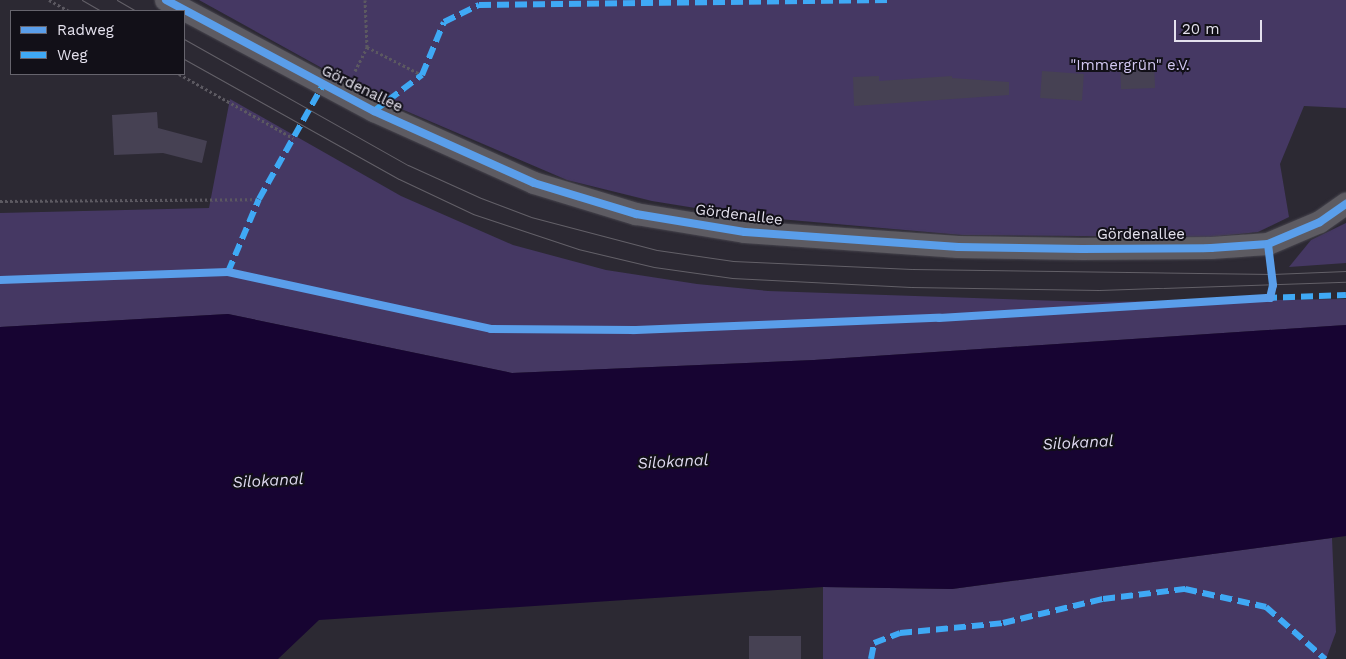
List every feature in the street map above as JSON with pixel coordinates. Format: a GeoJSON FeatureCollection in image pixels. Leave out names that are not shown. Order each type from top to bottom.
{"type":"FeatureCollection","features":[{"type":"Feature","properties":{"kind":"street","name":"Gördenallee"},"geometry":{"type":"LineString","coordinates":[[166,0],[184,10]]}},
{"type":"Feature","properties":{"kind":"street","name":"Gördenallee"},"geometry":{"type":"LineString","coordinates":[[185,10],[374,111],[534,183],[636,214],[745,232],[958,247],[1082,249],[1211,248],[1268,244],[1320,222],[1346,204]]}},
{"type":"Feature","properties":{"kind":"path"},"geometry":{"type":"LineString","coordinates":[[49,0],[67,10]]}},
{"type":"Feature","properties":{"kind":"path"},"geometry":{"type":"LineString","coordinates":[[323,85],[356,71],[367,47],[365,0]]}},
{"type":"Feature","properties":{"kind":"path"},"geometry":{"type":"LineString","coordinates":[[367,47],[422,75]]}},
{"type":"Feature","properties":{"kind":"path"},"geometry":{"type":"LineString","coordinates":[[181,75],[293,138]]}},
{"type":"Feature","properties":{"kind":"path"},"geometry":{"type":"LineString","coordinates":[[0,201],[259,199]]}},
{"type":"Feature","properties":{"kind":"green space","name":"\"Immergrün\" e.V."},"geometry":{"type":"Polygon","coordinates":[[[199,0],[1346,0],[1346,108],[1304,106],[1280,164],[1289,217],[1258,232],[1210,237],[962,235],[745,216],[652,201],[567,180],[378,99],[199,0]]]}},
{"type":"Feature","properties":{"kind":"green space"},"geometry":{"type":"Polygon","coordinates":[[[230,99],[401,196],[513,245],[606,270],[697,284],[768,291],[1091,302],[1346,299],[1346,325],[814,360],[512,373],[228,314],[0,327],[0,213],[209,208],[230,99]]]}},
{"type":"Feature","properties":{"kind":"green space"},"geometry":{"type":"Polygon","coordinates":[[[1346,223],[1346,263],[1289,267],[1311,240],[1346,223]]]}},
{"type":"Feature","properties":{"kind":"green space"},"geometry":{"type":"Polygon","coordinates":[[[1332,538],[1336,632],[1326,659],[823,659],[823,587],[952,589],[1332,538]]]}},
{"type":"Feature","properties":{"kind":"water","name":"Silokanal"},"geometry":{"type":"Polygon","coordinates":[[[228,314],[512,373],[814,360],[1346,325],[1346,536],[952,589],[823,587],[319,620],[278,659],[0,659],[0,327],[228,314]]]}},
{"type":"Feature","properties":{"kind":"building"},"geometry":{"type":"Polygon","coordinates":[[[1154,59],[1155,88],[1121,89],[1120,60],[1154,59]]]}},
{"type":"Feature","properties":{"kind":"building"},"geometry":{"type":"Polygon","coordinates":[[[1042,71],[1084,74],[1082,101],[1040,98],[1042,71]]]}},
{"type":"Feature","properties":{"kind":"building"},"geometry":{"type":"Polygon","coordinates":[[[879,76],[879,81],[952,76],[952,78],[1009,82],[1009,95],[854,106],[853,77],[879,76]]]}},
{"type":"Feature","properties":{"kind":"building"},"geometry":{"type":"Polygon","coordinates":[[[157,112],[158,128],[207,141],[202,163],[163,153],[114,155],[112,115],[157,112]]]}},
{"type":"Feature","properties":{"kind":"building"},"geometry":{"type":"Polygon","coordinates":[[[749,636],[801,636],[801,659],[749,659],[749,636]]]}},
{"type":"Feature","properties":{"kind":"tram line"},"geometry":{"type":"LineString","coordinates":[[82,0],[99,10]]}},
{"type":"Feature","properties":{"kind":"tram line"},"geometry":{"type":"LineString","coordinates":[[117,0],[134,10]]}},
{"type":"Feature","properties":{"kind":"tram line"},"geometry":{"type":"LineString","coordinates":[[185,40],[408,165],[481,198],[531,217],[657,250],[733,261],[912,269],[1272,274],[1346,271]]}},
{"type":"Feature","properties":{"kind":"tram line"},"geometry":{"type":"LineString","coordinates":[[185,60],[399,179],[473,214],[578,249],[654,267],[732,278],[911,287],[1099,290],[1346,282]]}},
{"type":"Feature","properties":{"kind":"marked path"},"geometry":{"type":"LineString","coordinates":[[374,111],[422,75],[444,22],[479,5],[890,0]]}},
{"type":"Feature","properties":{"kind":"marked path"},"geometry":{"type":"LineString","coordinates":[[228,272],[259,199],[323,85]]}},
{"type":"Feature","properties":{"kind":"marked path"},"geometry":{"type":"LineString","coordinates":[[1265,298],[1346,295]]}},
{"type":"Feature","properties":{"kind":"marked path"},"geometry":{"type":"LineString","coordinates":[[871,659],[874,643],[900,633],[1003,623],[1103,599],[1185,589],[1266,607],[1325,659]]}},
{"type":"Feature","properties":{"kind":"cycle path"},"geometry":{"type":"LineString","coordinates":[[166,0],[185,10]]}},
{"type":"Feature","properties":{"kind":"cycle path"},"geometry":{"type":"LineString","coordinates":[[185,10],[374,111],[534,183],[636,214],[745,232],[958,247],[1082,249],[1211,248],[1268,244],[1320,222],[1346,204]]}},
{"type":"Feature","properties":{"kind":"cycle path"},"geometry":{"type":"LineString","coordinates":[[0,280],[228,272],[491,329],[634,330],[939,318],[1270,298],[1273,285],[1268,244]]}}]}
